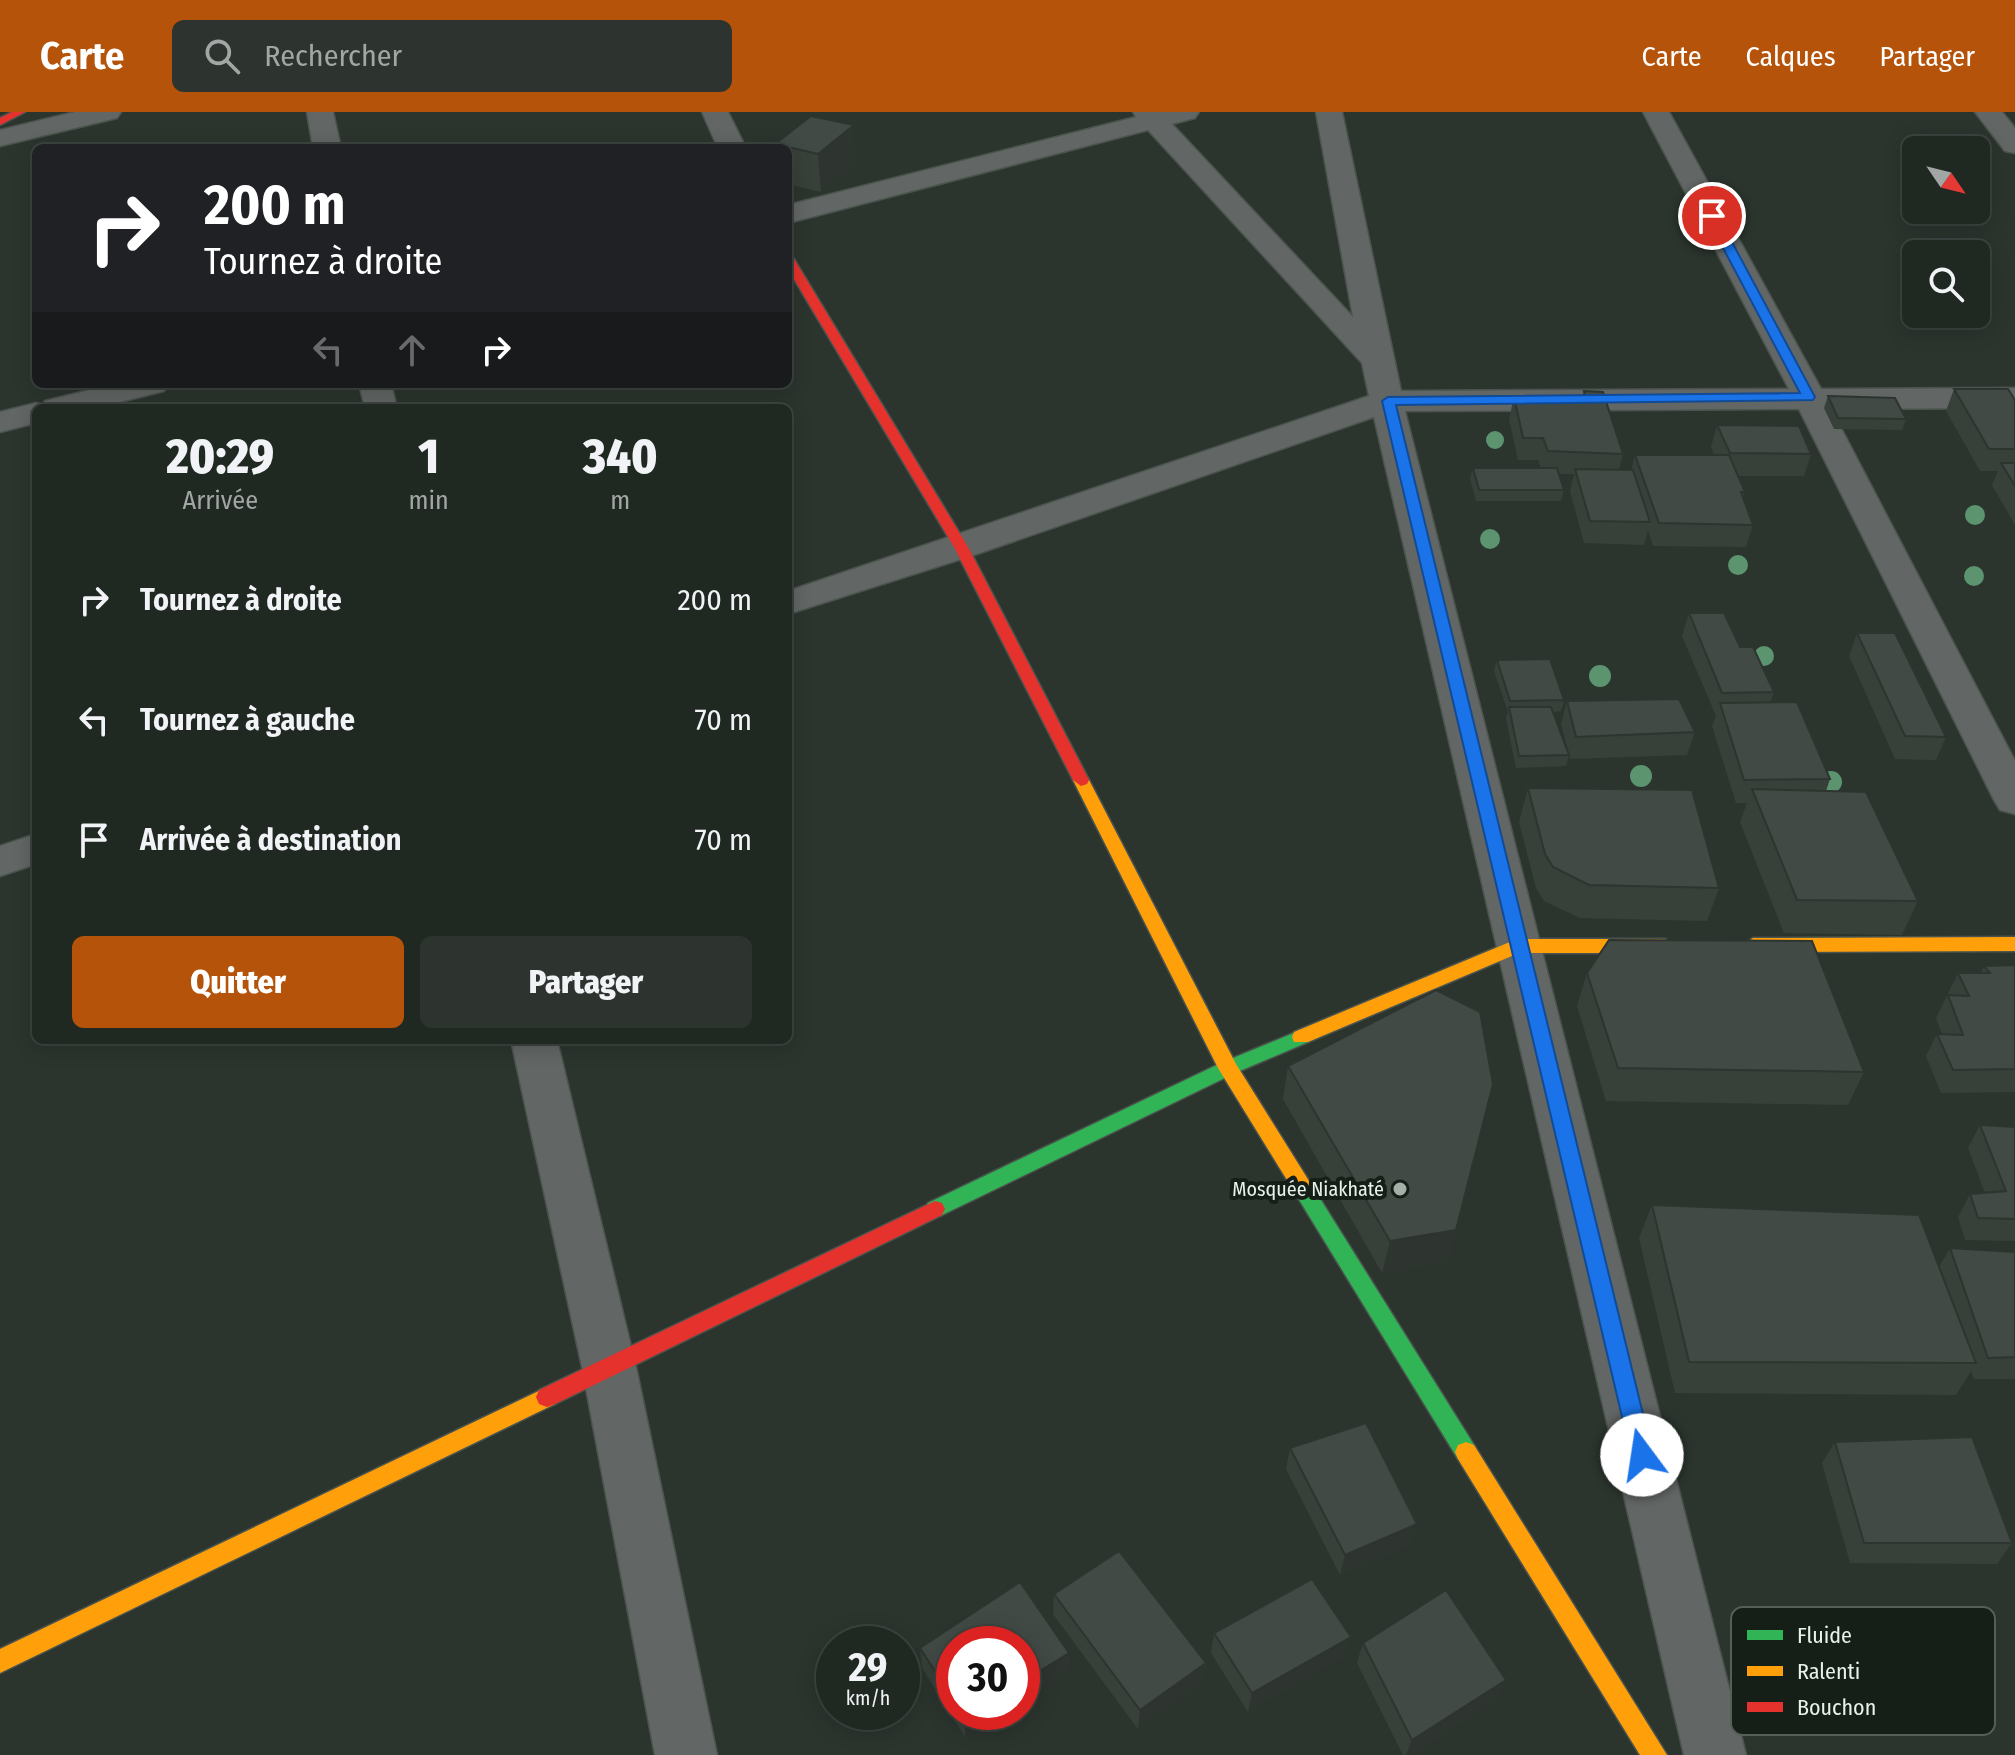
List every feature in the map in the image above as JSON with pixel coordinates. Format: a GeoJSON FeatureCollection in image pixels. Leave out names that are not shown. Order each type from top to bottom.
{"type":"FeatureCollection","features":[{"type":"Feature","properties":{"kind":"street"},"geometry":{"type":"LineString","coordinates":[[0,122],[20,112]]}},
{"type":"Feature","properties":{"kind":"street"},"geometry":{"type":"LineString","coordinates":[[0,138],[108,112]]}},
{"type":"Feature","properties":{"kind":"street"},"geometry":{"type":"LineString","coordinates":[[320,112],[326,144]]}},
{"type":"Feature","properties":{"kind":"street"},"geometry":{"type":"LineString","coordinates":[[715,112],[730,144]]}},
{"type":"Feature","properties":{"kind":"street"},"geometry":{"type":"LineString","coordinates":[[792,213],[1150,116],[1186,112]]}},
{"type":"Feature","properties":{"kind":"street"},"geometry":{"type":"LineString","coordinates":[[1329,112],[1383,381],[1517,946],[1715,1755]]}},
{"type":"Feature","properties":{"kind":"street"},"geometry":{"type":"LineString","coordinates":[[1656,112],[1809,397],[2015,800]]}},
{"type":"Feature","properties":{"kind":"street"},"geometry":{"type":"LineString","coordinates":[[1988,112],[2015,145]]}},
{"type":"Feature","properties":{"kind":"street"},"geometry":{"type":"LineString","coordinates":[[1150,116],[1383,381]]}},
{"type":"Feature","properties":{"kind":"street"},"geometry":{"type":"LineString","coordinates":[[792,266],[961,547],[1228,1068],[1654,1755]]}},
{"type":"Feature","properties":{"kind":"street"},"geometry":{"type":"LineString","coordinates":[[792,602],[961,547],[1383,381],[1809,397],[2015,398]]}},
{"type":"Feature","properties":{"kind":"street"},"geometry":{"type":"LineString","coordinates":[[73,404],[137,388]]}},
{"type":"Feature","properties":{"kind":"street"},"geometry":{"type":"LineString","coordinates":[[0,422],[32,414]]}},
{"type":"Feature","properties":{"kind":"street"},"geometry":{"type":"LineString","coordinates":[[0,861],[32,850]]}},
{"type":"Feature","properties":{"kind":"street"},"geometry":{"type":"LineString","coordinates":[[1735,945],[2015,944]]}},
{"type":"Feature","properties":{"kind":"street"},"geometry":{"type":"LineString","coordinates":[[0,1661],[1228,1068],[1517,946],[1688,946]]}},
{"type":"Feature","properties":{"kind":"street"},"geometry":{"type":"LineString","coordinates":[[535,1044],[609,1367],[686,1755]]}},
{"type":"Feature","properties":{"kind":"building"},"geometry":{"type":"Polygon","coordinates":[[[811,116],[854,125],[818,154],[792,148],[792,144],[775,144],[811,116]]]}},
{"type":"Feature","properties":{"kind":"building"},"geometry":{"type":"Polygon","coordinates":[[[1954,389],[2008,389],[2015,400],[2015,449],[1989,449],[1954,389]]]}},
{"type":"Feature","properties":{"kind":"building"},"geometry":{"type":"Polygon","coordinates":[[[1584,391],[1603,392],[1623,454],[1548,451],[1543,438],[1523,438],[1514,397],[1586,400],[1584,391]]]}},
{"type":"Feature","properties":{"kind":"building"},"geometry":{"type":"Polygon","coordinates":[[[1828,396],[1895,398],[1906,419],[1838,418],[1828,396]]]}},
{"type":"Feature","properties":{"kind":"building"},"geometry":{"type":"Polygon","coordinates":[[[1717,425],[1799,426],[1811,454],[1730,453],[1717,425]]]}},
{"type":"Feature","properties":{"kind":"building"},"geometry":{"type":"Polygon","coordinates":[[[1635,455],[1729,455],[1745,492],[1741,492],[1753,525],[1659,523],[1635,455]]]}},
{"type":"Feature","properties":{"kind":"building"},"geometry":{"type":"Polygon","coordinates":[[[2001,463],[2015,463],[2015,486],[2001,463]]]}},
{"type":"Feature","properties":{"kind":"building"},"geometry":{"type":"Polygon","coordinates":[[[1473,468],[1557,468],[1564,490],[1479,490],[1473,468]]]}},
{"type":"Feature","properties":{"kind":"building"},"geometry":{"type":"Polygon","coordinates":[[[1575,469],[1633,470],[1650,522],[1590,521],[1575,469]]]}},
{"type":"Feature","properties":{"kind":"building"},"geometry":{"type":"Polygon","coordinates":[[[1689,613],[1724,613],[1740,647],[1753,647],[1774,692],[1722,693],[1689,613]]]}},
{"type":"Feature","properties":{"kind":"building"},"geometry":{"type":"Polygon","coordinates":[[[1857,633],[1895,633],[1946,737],[1905,736],[1857,633]]]}},
{"type":"Feature","properties":{"kind":"building"},"geometry":{"type":"Polygon","coordinates":[[[1550,659],[1564,700],[1510,701],[1497,660],[1550,659]]]}},
{"type":"Feature","properties":{"kind":"building"},"geometry":{"type":"Polygon","coordinates":[[[1679,699],[1695,732],[1576,737],[1567,701],[1679,699]]]}},
{"type":"Feature","properties":{"kind":"building"},"geometry":{"type":"Polygon","coordinates":[[[1797,702],[1830,779],[1744,780],[1720,703],[1797,702]]]}},
{"type":"Feature","properties":{"kind":"building"},"geometry":{"type":"Polygon","coordinates":[[[1509,707],[1551,707],[1569,755],[1519,756],[1509,707]]]}},
{"type":"Feature","properties":{"kind":"building"},"geometry":{"type":"Polygon","coordinates":[[[1528,788],[1692,790],[1719,888],[1589,885],[1553,867],[1545,854],[1528,788]]]}},
{"type":"Feature","properties":{"kind":"building"},"geometry":{"type":"Polygon","coordinates":[[[1752,789],[1866,792],[1918,901],[1797,900],[1752,789]]]}},
{"type":"Feature","properties":{"kind":"building"},"geometry":{"type":"Polygon","coordinates":[[[1609,940],[1812,941],[1864,1072],[1618,1068],[1587,973],[1609,940]]]}},
{"type":"Feature","properties":{"kind":"building"},"geometry":{"type":"Polygon","coordinates":[[[2015,965],[2015,1069],[1953,1070],[1937,1034],[1963,1035],[1948,995],[1969,996],[1958,973],[1990,973],[1984,966],[2015,965]]]}},
{"type":"Feature","properties":{"kind":"building","name":"Mosquée Niakhaté"},"geometry":{"type":"Polygon","coordinates":[[[1436,990],[1480,1012],[1493,1084],[1456,1230],[1390,1241],[1288,1066],[1436,990]]]}},
{"type":"Feature","properties":{"kind":"building"},"geometry":{"type":"Polygon","coordinates":[[[1980,1125],[2015,1127],[2015,1219],[1978,1218],[1970,1194],[2006,1191],[1980,1125]]]}},
{"type":"Feature","properties":{"kind":"building"},"geometry":{"type":"Polygon","coordinates":[[[1652,1205],[1919,1215],[1976,1363],[1689,1362],[1652,1205]]]}},
{"type":"Feature","properties":{"kind":"building"},"geometry":{"type":"Polygon","coordinates":[[[1950,1248],[2015,1252],[2015,1357],[1988,1358],[1950,1248]]]}},
{"type":"Feature","properties":{"kind":"building"},"geometry":{"type":"Polygon","coordinates":[[[1366,1423],[1417,1524],[1345,1555],[1290,1448],[1366,1423]]]}},
{"type":"Feature","properties":{"kind":"building"},"geometry":{"type":"Polygon","coordinates":[[[1972,1437],[2012,1543],[1864,1543],[1835,1442],[1972,1437]]]}},
{"type":"Feature","properties":{"kind":"building"},"geometry":{"type":"Polygon","coordinates":[[[1119,1551],[1206,1663],[1140,1710],[1054,1594],[1119,1551]]]}},
{"type":"Feature","properties":{"kind":"building"},"geometry":{"type":"Polygon","coordinates":[[[1312,1579],[1351,1637],[1252,1693],[1214,1633],[1312,1579]]]}},
{"type":"Feature","properties":{"kind":"building"},"geometry":{"type":"Polygon","coordinates":[[[1020,1582],[1069,1653],[1040,1671],[1040,1626],[953,1626],[1020,1582]]]}},
{"type":"Feature","properties":{"kind":"building"},"geometry":{"type":"Polygon","coordinates":[[[1446,1590],[1506,1680],[1412,1740],[1363,1643],[1446,1590]]]}},
{"type":"Feature","properties":{"kind":"building"},"geometry":{"type":"Polygon","coordinates":[[[936,1637],[936,1673],[920,1648],[936,1637]]]}},
{"type":"Feature","properties":{"kind":"traffic: fast"},"geometry":{"type":"LineString","coordinates":[[935,1209],[1228,1068],[1301,1037]]}},
{"type":"Feature","properties":{"kind":"traffic: fast"},"geometry":{"type":"LineString","coordinates":[[1302,1187],[1466,1452]]}},
{"type":"Feature","properties":{"kind":"traffic: slow"},"geometry":{"type":"LineString","coordinates":[[1081,780],[1228,1068],[1302,1187]]}},
{"type":"Feature","properties":{"kind":"traffic: slow"},"geometry":{"type":"LineString","coordinates":[[1753,945],[2015,944]]}},
{"type":"Feature","properties":{"kind":"traffic: slow"},"geometry":{"type":"LineString","coordinates":[[1301,1037],[1517,946],[1665,946]]}},
{"type":"Feature","properties":{"kind":"traffic: slow"},"geometry":{"type":"LineString","coordinates":[[0,1661],[547,1397]]}},
{"type":"Feature","properties":{"kind":"traffic: slow"},"geometry":{"type":"LineString","coordinates":[[1466,1452],[1654,1755]]}},
{"type":"Feature","properties":{"kind":"traffic: jam"},"geometry":{"type":"LineString","coordinates":[[0,122],[20,112]]}},
{"type":"Feature","properties":{"kind":"traffic: jam"},"geometry":{"type":"LineString","coordinates":[[792,266],[961,547],[1081,780]]}},
{"type":"Feature","properties":{"kind":"traffic: jam"},"geometry":{"type":"LineString","coordinates":[[547,1397],[935,1209]]}},
{"type":"Feature","properties":{"kind":"place","name":"Mosquée Niakhaté"},"geometry":{"type":"Point","coordinates":[1400,1189]}},
{"type":"Feature","properties":{"kind":"route"},"geometry":{"type":"LineString","coordinates":[[1642,1455],[1388,401],[1809,397],[1712,216]]}}]}
